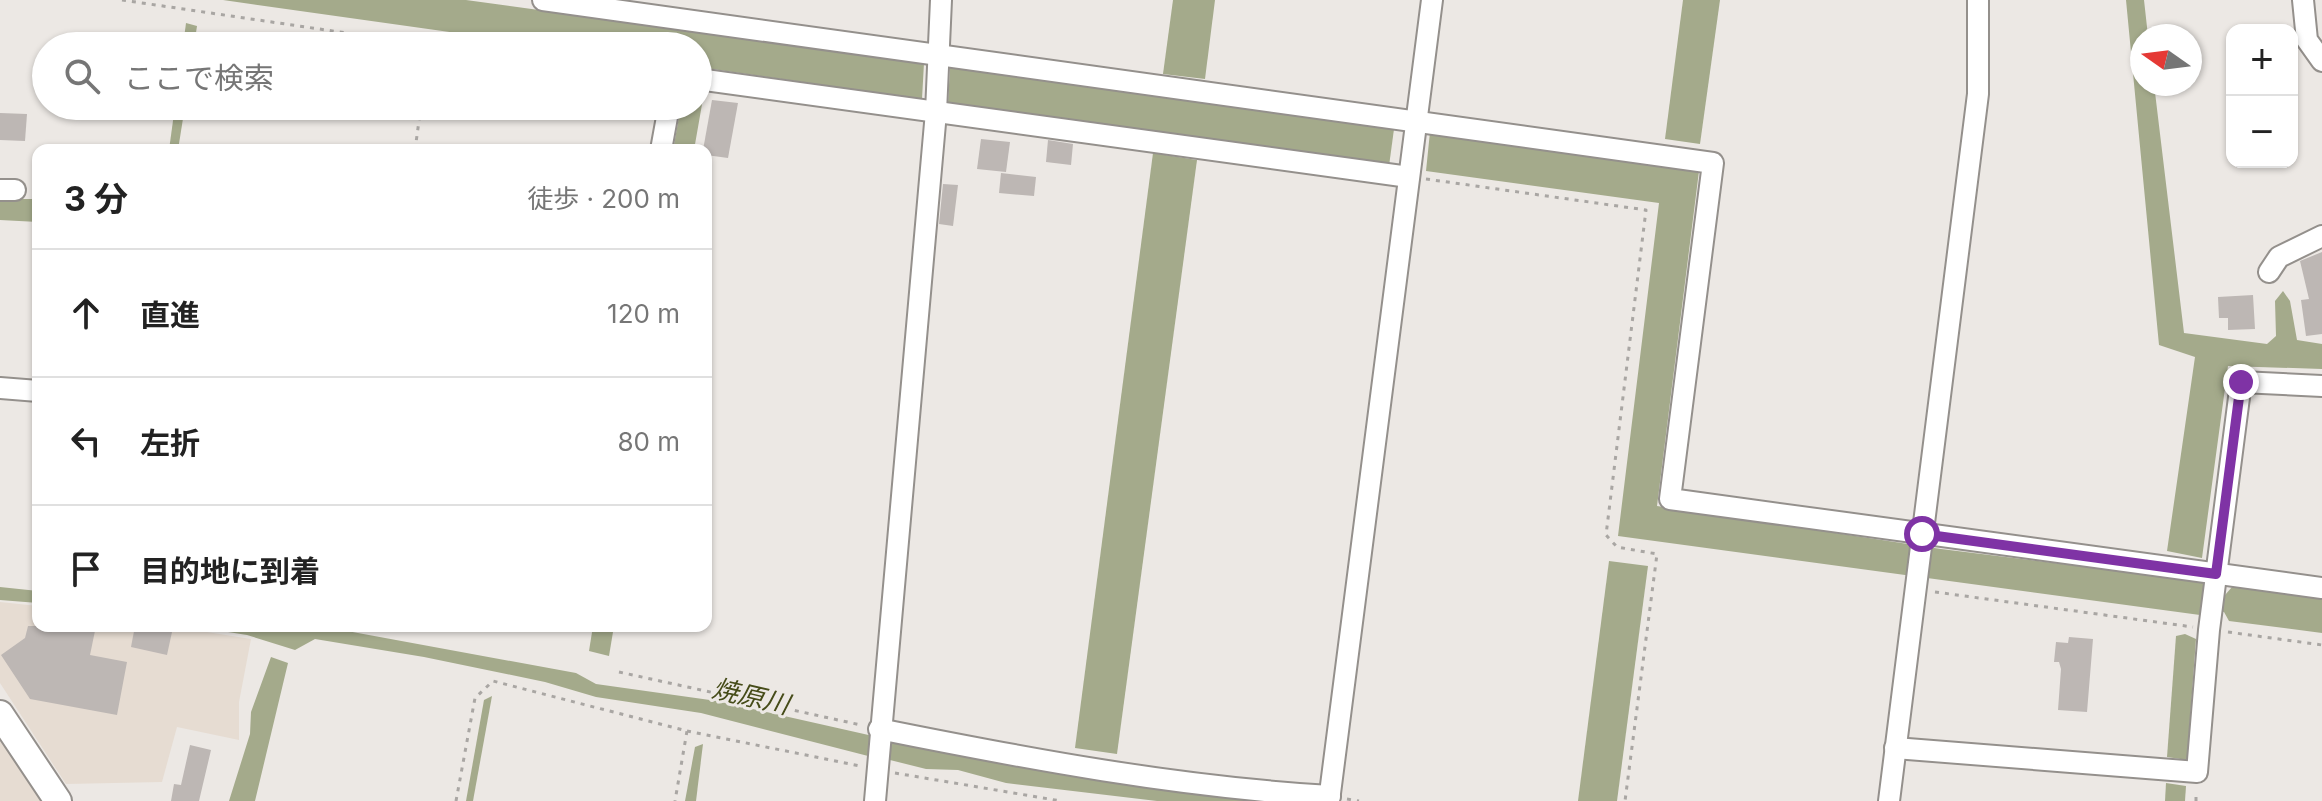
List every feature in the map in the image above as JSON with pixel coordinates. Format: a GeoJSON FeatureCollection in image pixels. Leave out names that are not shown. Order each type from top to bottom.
{"type":"FeatureCollection","features":[{"type":"Feature","properties":{"kind":"main road"},"geometry":{"type":"LineString","coordinates":[[0,714],[58,801]]}},
{"type":"Feature","properties":{"kind":"street"},"geometry":{"type":"LineString","coordinates":[[543,0],[1713,163],[1670,499],[2216,580],[2322,588]]}},
{"type":"Feature","properties":{"kind":"street"},"geometry":{"type":"LineString","coordinates":[[875,801],[936,112],[941,0]]}},
{"type":"Feature","properties":{"kind":"street"},"geometry":{"type":"LineString","coordinates":[[879,729],[1000,754],[1244,791],[1330,798],[1432,0]]}},
{"type":"Feature","properties":{"kind":"street"},"geometry":{"type":"LineString","coordinates":[[1889,801],[1978,94],[1978,0]]}},
{"type":"Feature","properties":{"kind":"street"},"geometry":{"type":"LineString","coordinates":[[2303,0],[2307,40],[2322,61]]}},
{"type":"Feature","properties":{"kind":"street"},"geometry":{"type":"LineString","coordinates":[[712,81],[1409,174]]}},
{"type":"Feature","properties":{"kind":"street"},"geometry":{"type":"LineString","coordinates":[[662,144],[666,120]]}},
{"type":"Feature","properties":{"kind":"street"},"geometry":{"type":"LineString","coordinates":[[2269,272],[2279,257],[2322,236]]}},
{"type":"Feature","properties":{"kind":"street"},"geometry":{"type":"LineString","coordinates":[[1895,748],[2197,772],[2210,622],[2241,382],[2322,386]]}},
{"type":"Feature","properties":{"kind":"street"},"geometry":{"type":"LineString","coordinates":[[0,388],[32,391]]}},
{"type":"Feature","properties":{"kind":"path"},"geometry":{"type":"LineString","coordinates":[[122,0],[337,32]]}},
{"type":"Feature","properties":{"kind":"path"},"geometry":{"type":"LineString","coordinates":[[416,144],[419,120]]}},
{"type":"Feature","properties":{"kind":"path"},"geometry":{"type":"LineString","coordinates":[[1409,174],[1646,210],[1606,535],[1617,547],[1657,554],[1625,801]]}},
{"type":"Feature","properties":{"kind":"path"},"geometry":{"type":"LineString","coordinates":[[1915,590],[2210,622],[2322,645]]}},
{"type":"Feature","properties":{"kind":"path"},"geometry":{"type":"LineString","coordinates":[[619,672],[879,729]]}},
{"type":"Feature","properties":{"kind":"path"},"geometry":{"type":"LineString","coordinates":[[456,801],[475,698],[493,681],[687,731],[675,801]]}},
{"type":"Feature","properties":{"kind":"shaded area"},"geometry":{"type":"Polygon","coordinates":[[[223,0],[466,0],[699,32],[449,32],[223,0]]]}},
{"type":"Feature","properties":{"kind":"shaded area"},"geometry":{"type":"Polygon","coordinates":[[[1173,0],[1215,0],[1205,79],[1163,74],[1173,0]]]}},
{"type":"Feature","properties":{"kind":"shaded area"},"geometry":{"type":"Polygon","coordinates":[[[1683,0],[1720,0],[1700,144],[1665,139],[1683,0]]]}},
{"type":"Feature","properties":{"kind":"shaded area"},"geometry":{"type":"Polygon","coordinates":[[[2126,0],[2144,0],[2147,24],[2130,24],[2130,42],[2126,0]]]}},
{"type":"Feature","properties":{"kind":"shaded area"},"geometry":{"type":"Polygon","coordinates":[[[186,23],[197,26],[196,32],[185,32],[186,23]]]}},
{"type":"Feature","properties":{"kind":"shaded area"},"geometry":{"type":"Polygon","coordinates":[[[712,34],[924,63],[922,99],[712,69],[712,34]]]}},
{"type":"Feature","properties":{"kind":"shaded area"},"geometry":{"type":"Polygon","coordinates":[[[950,67],[1394,129],[1389,166],[948,104],[950,67]]]}},
{"type":"Feature","properties":{"kind":"shaded area"},"geometry":{"type":"Polygon","coordinates":[[[2135,96],[2155,96],[2184,333],[2267,344],[2276,336],[2275,301],[2283,291],[2290,301],[2297,340],[2322,344],[2322,369],[2228,366],[2202,558],[2167,551],[2195,357],[2159,345],[2135,96]]]}},
{"type":"Feature","properties":{"kind":"shaded area"},"geometry":{"type":"Polygon","coordinates":[[[173,120],[183,120],[179,144],[170,144],[173,120]]]}},
{"type":"Feature","properties":{"kind":"shaded area"},"geometry":{"type":"Polygon","coordinates":[[[678,120],[699,120],[695,144],[674,144],[678,120]]]}},
{"type":"Feature","properties":{"kind":"shaded area"},"geometry":{"type":"Polygon","coordinates":[[[1430,132],[1699,171],[1657,506],[1941,549],[2204,582],[2203,590],[2225,595],[2232,587],[2322,599],[2322,633],[2229,621],[2224,612],[2201,608],[2200,615],[1618,536],[1659,203],[1426,171],[1430,132]]]}},
{"type":"Feature","properties":{"kind":"shaded area"},"geometry":{"type":"Polygon","coordinates":[[[1153,153],[1197,160],[1117,754],[1075,748],[1153,153]]]}},
{"type":"Feature","properties":{"kind":"shaded area"},"geometry":{"type":"Polygon","coordinates":[[[0,199],[32,199],[32,222],[0,220],[0,199]]]}},
{"type":"Feature","properties":{"kind":"shaded area"},"geometry":{"type":"Polygon","coordinates":[[[1609,561],[1648,566],[1617,801],[1578,801],[1609,561]]]}},
{"type":"Feature","properties":{"kind":"shaded area"},"geometry":{"type":"Polygon","coordinates":[[[0,587],[32,590],[32,603],[0,600],[0,587]]]}},
{"type":"Feature","properties":{"kind":"shaded area"},"geometry":{"type":"Polygon","coordinates":[[[0,602],[32,605],[32,632],[207,632],[251,639],[239,702],[239,740],[177,727],[162,782],[66,784],[0,683],[0,602]]]}},
{"type":"Feature","properties":{"kind":"shaded area"},"geometry":{"type":"Polygon","coordinates":[[[228,632],[353,632],[576,673],[596,684],[717,701],[873,736],[872,757],[701,713],[596,697],[545,682],[424,657],[315,639],[295,650],[228,632]]]}},
{"type":"Feature","properties":{"kind":"shaded area"},"geometry":{"type":"Polygon","coordinates":[[[592,632],[613,632],[609,656],[589,651],[592,632]]]}},
{"type":"Feature","properties":{"kind":"shaded area"},"geometry":{"type":"Polygon","coordinates":[[[2185,634],[2196,639],[2187,760],[2167,757],[2176,636],[2185,634]]]}},
{"type":"Feature","properties":{"kind":"shaded area"},"geometry":{"type":"Polygon","coordinates":[[[271,657],[288,663],[255,801],[229,801],[250,734],[251,712],[271,657]]]}},
{"type":"Feature","properties":{"kind":"shaded area"},"geometry":{"type":"Polygon","coordinates":[[[492,696],[473,801],[466,801],[484,700],[492,696]]]}},
{"type":"Feature","properties":{"kind":"shaded area"},"geometry":{"type":"Polygon","coordinates":[[[0,730],[49,801],[0,801],[0,730]]]}},
{"type":"Feature","properties":{"kind":"shaded area"},"geometry":{"type":"Polygon","coordinates":[[[887,739],[1269,801],[1157,801],[1006,783],[958,770],[926,769],[886,759],[887,739]]]}},
{"type":"Feature","properties":{"kind":"shaded area"},"geometry":{"type":"Polygon","coordinates":[[[703,744],[696,801],[685,801],[695,747],[703,744]]]}},
{"type":"Feature","properties":{"kind":"shaded area"},"geometry":{"type":"Polygon","coordinates":[[[2166,783],[2186,786],[2185,801],[2165,801],[2166,783]]]}},
{"type":"Feature","properties":{"kind":"building"},"geometry":{"type":"Polygon","coordinates":[[[712,100],[738,103],[728,158],[712,156],[712,144],[704,144],[708,120],[712,120],[712,100]]]}},
{"type":"Feature","properties":{"kind":"building"},"geometry":{"type":"Polygon","coordinates":[[[0,113],[27,114],[25,141],[0,140],[0,113]]]}},
{"type":"Feature","properties":{"kind":"building"},"geometry":{"type":"Polygon","coordinates":[[[981,139],[1010,142],[1006,172],[977,169],[981,139]]]}},
{"type":"Feature","properties":{"kind":"building"},"geometry":{"type":"Polygon","coordinates":[[[1048,140],[1073,144],[1071,165],[1046,162],[1048,140]]]}},
{"type":"Feature","properties":{"kind":"building"},"geometry":{"type":"Polygon","coordinates":[[[1001,173],[1036,177],[1034,196],[999,193],[1001,173]]]}},
{"type":"Feature","properties":{"kind":"building"},"geometry":{"type":"Polygon","coordinates":[[[943,184],[958,185],[953,226],[939,224],[943,184]]]}},
{"type":"Feature","properties":{"kind":"building"},"geometry":{"type":"Polygon","coordinates":[[[2322,252],[2322,334],[2306,336],[2301,300],[2309,299],[2300,261],[2322,252]]]}},
{"type":"Feature","properties":{"kind":"building"},"geometry":{"type":"Polygon","coordinates":[[[2253,295],[2255,329],[2228,330],[2228,318],[2219,318],[2218,297],[2253,295]]]}},
{"type":"Feature","properties":{"kind":"building"},"geometry":{"type":"Polygon","coordinates":[[[28,626],[32,626],[32,632],[95,632],[90,655],[127,662],[117,715],[30,699],[1,655],[25,638],[28,626]]]}},
{"type":"Feature","properties":{"kind":"building"},"geometry":{"type":"Polygon","coordinates":[[[134,632],[172,632],[167,655],[131,647],[134,632]]]}},
{"type":"Feature","properties":{"kind":"building"},"geometry":{"type":"Polygon","coordinates":[[[2069,637],[2093,639],[2087,712],[2058,710],[2061,669],[2059,662],[2054,662],[2056,642],[2068,643],[2069,637]]]}},
{"type":"Feature","properties":{"kind":"building"},"geometry":{"type":"Polygon","coordinates":[[[190,745],[211,750],[199,801],[171,801],[174,784],[181,785],[190,745]]]}},
{"type":"Feature","properties":{"kind":"route"},"geometry":{"type":"LineString","coordinates":[[1922,534],[2216,574],[2241,382]]}},
{"type":"Feature","properties":{"kind":"water label","name":"焼原川"},"geometry":{"type":"Point","coordinates":[751,696]}}]}
